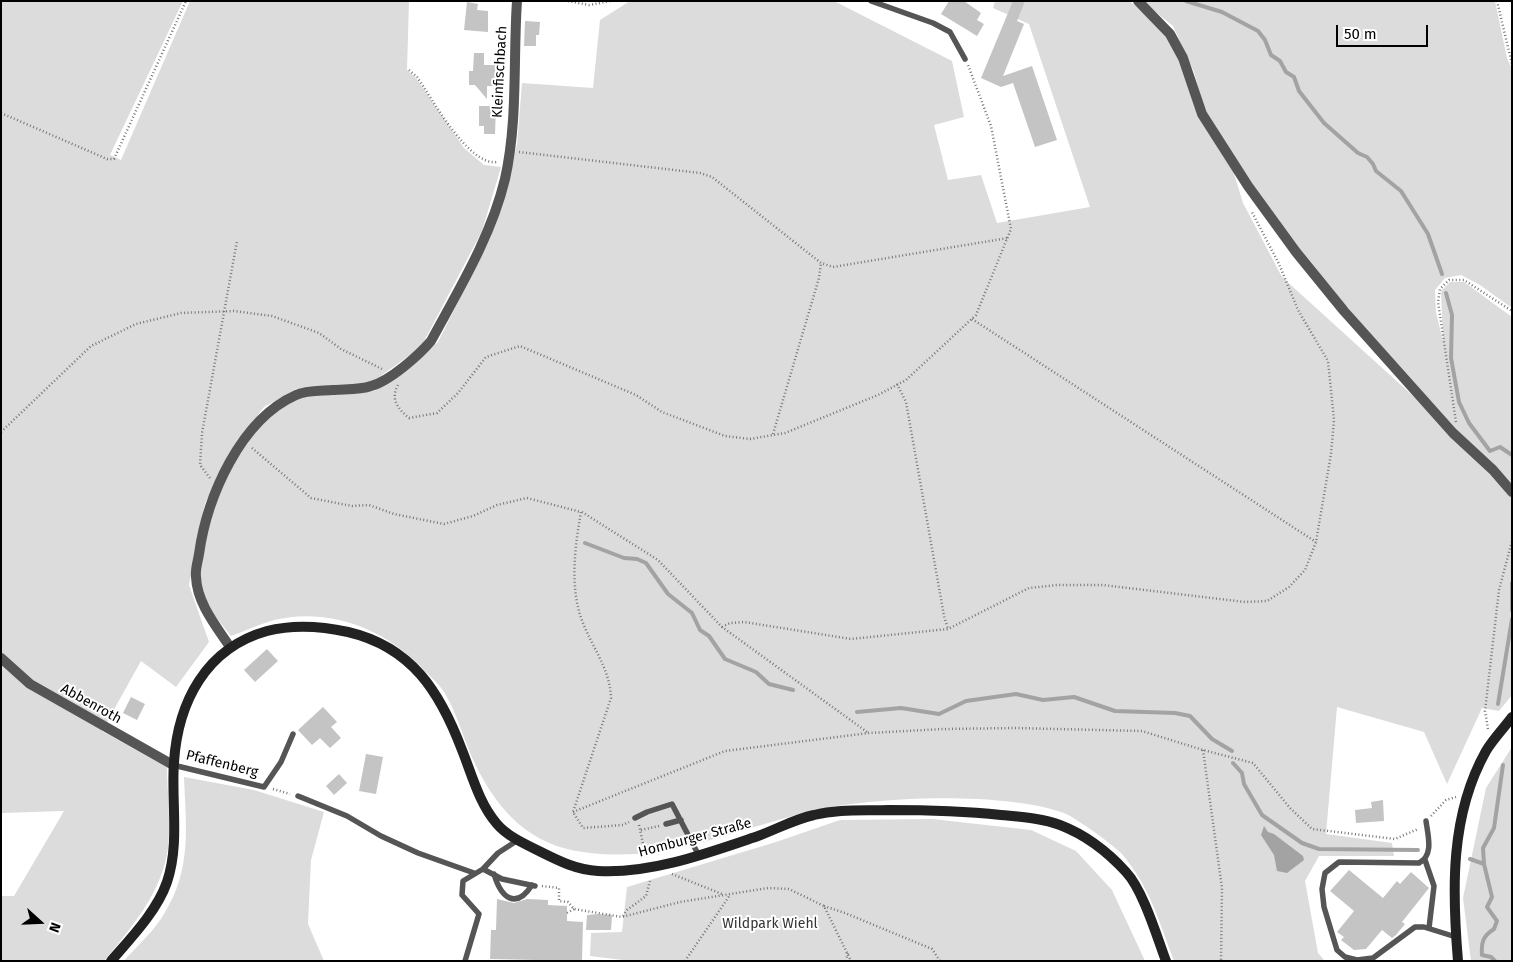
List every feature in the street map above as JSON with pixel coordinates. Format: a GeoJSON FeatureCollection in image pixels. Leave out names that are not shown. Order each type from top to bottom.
{"type":"FeatureCollection","features":[{"type":"Feature","properties":{"kind":"main road","name":"Homburger Straße"},"geometry":{"type":"LineString","coordinates":[[111,961],[156,904],[168,881],[172,856],[173,765],[180,721],[195,685],[217,657],[230,647],[265,632],[301,626],[328,628],[381,642],[410,663],[431,687],[462,749],[474,786],[498,826],[518,840],[563,863],[585,870],[598,871],[655,866],[759,836],[810,815],[841,810],[931,810],[1036,818],[1058,824],[1094,842],[1130,876],[1153,926],[1166,961]]}},
{"type":"Feature","properties":{"kind":"main road"},"geometry":{"type":"LineString","coordinates":[[1458,961],[1453,906],[1456,854],[1461,820],[1470,790],[1486,751],[1512,717]]}},
{"type":"Feature","properties":{"kind":"street","name":"Kleinfischbach"},"geometry":{"type":"LineString","coordinates":[[230,647],[203,605],[196,577],[205,521],[219,483],[244,441],[270,410],[297,394],[372,386],[392,375],[423,351],[431,341],[487,236],[505,179],[516,79],[517,1]]}},
{"type":"Feature","properties":{"kind":"street"},"geometry":{"type":"LineString","coordinates":[[1138,1],[1170,34],[1183,58],[1202,114],[1248,186],[1296,252],[1344,310],[1453,433],[1493,470],[1512,492]]}},
{"type":"Feature","properties":{"kind":"street","name":"Abbenroth"},"geometry":{"type":"LineString","coordinates":[[1,658],[30,684],[173,765]]}},
{"type":"Feature","properties":{"kind":"lane"},"geometry":{"type":"LineString","coordinates":[[871,1],[933,22],[950,32],[965,59]]}},
{"type":"Feature","properties":{"kind":"lane"},"geometry":{"type":"LineString","coordinates":[[264,787],[281,762],[293,734]]}},
{"type":"Feature","properties":{"kind":"lane","name":"Pfaffenberg"},"geometry":{"type":"LineString","coordinates":[[173,765],[264,787]]}},
{"type":"Feature","properties":{"kind":"lane"},"geometry":{"type":"LineString","coordinates":[[298,796],[347,816],[418,853],[474,873]]}},
{"type":"Feature","properties":{"kind":"lane"},"geometry":{"type":"LineString","coordinates":[[635,818],[646,812],[672,804],[698,854]]}},
{"type":"Feature","properties":{"kind":"lane"},"geometry":{"type":"LineString","coordinates":[[666,824],[681,820]]}},
{"type":"Feature","properties":{"kind":"lane"},"geometry":{"type":"LineString","coordinates":[[1426,821],[1429,843],[1428,854],[1425,860],[1434,886],[1429,928]]}},
{"type":"Feature","properties":{"kind":"lane"},"geometry":{"type":"LineString","coordinates":[[465,961],[479,914],[462,895],[463,881],[483,869],[498,853],[518,840]]}},
{"type":"Feature","properties":{"kind":"lane"},"geometry":{"type":"LineString","coordinates":[[1425,860],[1411,864],[1339,862],[1325,872],[1322,890],[1332,937],[1337,950],[1345,957],[1357,960],[1373,958],[1415,927],[1429,928],[1456,937]]}},
{"type":"Feature","properties":{"kind":"lane"},"geometry":{"type":"LineString","coordinates":[[483,869],[494,874],[502,878],[534,885],[525,896],[517,899],[506,897],[498,889],[494,874]]}},
{"type":"Feature","properties":{"kind":"path"},"geometry":{"type":"LineString","coordinates":[[1,114],[107,159],[114,159],[186,1]]}},
{"type":"Feature","properties":{"kind":"path"},"geometry":{"type":"LineString","coordinates":[[568,1],[589,5],[611,1]]}},
{"type":"Feature","properties":{"kind":"path"},"geometry":{"type":"LineString","coordinates":[[1497,1],[1512,64]]}},
{"type":"Feature","properties":{"kind":"path"},"geometry":{"type":"LineString","coordinates":[[398,384],[394,392],[397,409],[409,418],[437,413],[458,393],[486,357],[520,346],[636,396],[662,412],[725,436],[750,439],[785,434],[878,395],[906,380],[976,315],[1011,229],[991,126],[965,59]]}},
{"type":"Feature","properties":{"kind":"path"},"geometry":{"type":"LineString","coordinates":[[409,70],[417,77],[466,147],[484,161],[494,163],[509,152],[700,173],[712,177],[821,263],[833,267],[1008,238]]}},
{"type":"Feature","properties":{"kind":"path"},"geometry":{"type":"LineString","coordinates":[[722,627],[730,623],[744,622],[851,640],[948,629],[1028,588],[1057,585],[1103,585],[1244,602],[1267,601],[1289,587],[1305,570],[1316,542],[1331,454],[1334,420],[1328,361],[1298,310],[1280,264],[1250,207]]}},
{"type":"Feature","properties":{"kind":"path"},"geometry":{"type":"LineString","coordinates":[[219,483],[209,478],[200,465],[202,433],[237,241]]}},
{"type":"Feature","properties":{"kind":"path"},"geometry":{"type":"LineString","coordinates":[[773,435],[819,278],[821,263]]}},
{"type":"Feature","properties":{"kind":"path"},"geometry":{"type":"LineString","coordinates":[[1453,433],[1457,419],[1438,302],[1440,289],[1449,280],[1464,280],[1512,311]]}},
{"type":"Feature","properties":{"kind":"path"},"geometry":{"type":"LineString","coordinates":[[1,432],[91,346],[136,324],[181,313],[224,311],[272,316],[319,333],[341,349],[392,375]]}},
{"type":"Feature","properties":{"kind":"path"},"geometry":{"type":"LineString","coordinates":[[972,319],[1316,542]]}},
{"type":"Feature","properties":{"kind":"path"},"geometry":{"type":"LineString","coordinates":[[897,384],[906,402],[944,616],[948,629]]}},
{"type":"Feature","properties":{"kind":"path"},"geometry":{"type":"LineString","coordinates":[[244,441],[311,498],[319,500],[352,506],[369,505],[394,514],[444,524],[473,516],[497,505],[527,498],[582,512],[658,560],[722,627],[869,733]]}},
{"type":"Feature","properties":{"kind":"path"},"geometry":{"type":"LineString","coordinates":[[573,812],[612,698],[611,680],[582,622],[575,582],[575,546],[582,512]]}},
{"type":"Feature","properties":{"kind":"path"},"geometry":{"type":"LineString","coordinates":[[1489,732],[1485,711],[1499,590],[1512,541]]}},
{"type":"Feature","properties":{"kind":"path"},"geometry":{"type":"LineString","coordinates":[[573,812],[725,751],[869,733],[1016,728],[1142,731],[1253,763],[1290,808],[1312,829],[1395,839],[1418,829],[1446,800],[1470,790]]}},
{"type":"Feature","properties":{"kind":"path"},"geometry":{"type":"LineString","coordinates":[[1203,750],[1222,888],[1221,961]]}},
{"type":"Feature","properties":{"kind":"path"},"geometry":{"type":"LineString","coordinates":[[264,787],[298,796]]}},
{"type":"Feature","properties":{"kind":"path"},"geometry":{"type":"LineString","coordinates":[[573,812],[583,828],[623,825],[635,818]]}},
{"type":"Feature","properties":{"kind":"path"},"geometry":{"type":"LineString","coordinates":[[645,853],[642,830],[666,824]]}},
{"type":"Feature","properties":{"kind":"path"},"geometry":{"type":"LineString","coordinates":[[655,866],[724,895]]}},
{"type":"Feature","properties":{"kind":"path"},"geometry":{"type":"LineString","coordinates":[[622,917],[627,910],[646,896],[650,881]]}},
{"type":"Feature","properties":{"kind":"path"},"geometry":{"type":"LineString","coordinates":[[534,885],[559,888],[559,901],[568,902],[574,910]]}},
{"type":"Feature","properties":{"kind":"path"},"geometry":{"type":"LineString","coordinates":[[567,913],[574,910],[612,914],[622,917],[680,902],[768,888],[789,889],[824,906],[932,949],[940,961]]}},
{"type":"Feature","properties":{"kind":"path"},"geometry":{"type":"LineString","coordinates":[[685,961],[730,895]]}},
{"type":"Feature","properties":{"kind":"path"},"geometry":{"type":"LineString","coordinates":[[824,906],[848,950],[851,961]]}},
{"type":"Feature","properties":{"kind":"path"},"geometry":{"type":"LineString","coordinates":[[846,961],[848,950]]}},
{"type":"Feature","properties":{"kind":"green space"},"geometry":{"type":"Polygon","coordinates":[[[1,1],[183,1],[110,155],[121,160],[190,1],[409,1],[407,70],[416,78],[464,148],[484,165],[501,167],[482,231],[421,347],[371,383],[296,389],[264,407],[238,442],[205,503],[189,585],[209,642],[176,687],[141,661],[102,731],[167,767],[169,828],[165,864],[152,895],[135,923],[104,961],[1,961],[1,896],[14,896],[64,811],[2,813],[1,1]]]}},
{"type":"Feature","properties":{"kind":"green space"},"geometry":{"type":"Polygon","coordinates":[[[630,1],[834,1],[952,61],[964,117],[934,125],[948,180],[981,175],[997,223],[1090,207],[1029,24],[993,8],[995,1],[1130,1],[1171,39],[1202,122],[1232,167],[1243,203],[1282,277],[1423,405],[1425,398],[1298,249],[1249,182],[1205,112],[1194,72],[1173,26],[1142,1],[1495,1],[1507,58],[1512,69],[1512,308],[1480,285],[1461,275],[1445,278],[1435,290],[1436,312],[1443,341],[1441,291],[1450,282],[1464,282],[1512,317],[1512,695],[1499,711],[1482,708],[1447,784],[1424,732],[1337,707],[1326,834],[1392,843],[1394,856],[1319,856],[1305,881],[1318,953],[1325,961],[1174,961],[1146,891],[1131,865],[1121,853],[1094,831],[1064,813],[1007,801],[937,798],[866,802],[808,812],[670,850],[613,855],[564,848],[532,834],[506,812],[485,783],[476,766],[445,693],[421,667],[390,641],[353,624],[314,616],[274,620],[231,636],[207,606],[199,575],[212,505],[242,447],[272,413],[298,397],[374,391],[411,367],[438,342],[491,236],[509,179],[517,144],[522,83],[593,88],[600,20],[630,1]]]}},
{"type":"Feature","properties":{"kind":"green space"},"geometry":{"type":"Polygon","coordinates":[[[1512,747],[1512,961],[1471,961],[1463,898],[1486,788],[1512,747]]]}},
{"type":"Feature","properties":{"kind":"green space"},"geometry":{"type":"Polygon","coordinates":[[[184,777],[254,790],[324,812],[311,860],[308,924],[324,961],[124,961],[160,920],[173,897],[179,881],[183,864],[186,831],[184,777]]]}},
{"type":"Feature","properties":{"kind":"green space","name":"Wildpark Wiehl"},"geometry":{"type":"Polygon","coordinates":[[[932,819],[1031,830],[1076,851],[1112,890],[1145,961],[631,961],[590,956],[591,933],[622,932],[627,887],[776,842],[840,820],[932,819]]]}},
{"type":"Feature","properties":{"kind":"shaded area"},"geometry":{"type":"Polygon","coordinates":[[[1264,826],[1268,832],[1274,834],[1303,856],[1304,860],[1287,873],[1277,871],[1274,855],[1261,835],[1264,826]]]}},
{"type":"Feature","properties":{"kind":"building"},"geometry":{"type":"Polygon","coordinates":[[[949,1],[964,1],[981,13],[977,20],[984,24],[977,36],[941,14],[949,1]]]}},
{"type":"Feature","properties":{"kind":"building"},"geometry":{"type":"Polygon","coordinates":[[[1013,1],[1025,1],[1017,21],[1024,24],[1003,76],[1032,66],[1057,140],[1035,147],[1013,83],[1001,87],[981,78],[1013,1]]]}},
{"type":"Feature","properties":{"kind":"building"},"geometry":{"type":"Polygon","coordinates":[[[467,2],[478,4],[477,10],[488,11],[488,32],[464,30],[467,2]]]}},
{"type":"Feature","properties":{"kind":"building"},"geometry":{"type":"Polygon","coordinates":[[[525,21],[540,22],[539,35],[536,35],[536,46],[524,46],[525,21]]]}},
{"type":"Feature","properties":{"kind":"building"},"geometry":{"type":"Polygon","coordinates":[[[474,53],[484,53],[484,65],[495,65],[496,82],[495,86],[487,86],[487,99],[475,85],[469,85],[469,71],[473,71],[474,53]]]}},
{"type":"Feature","properties":{"kind":"building"},"geometry":{"type":"Polygon","coordinates":[[[479,106],[496,106],[495,134],[484,134],[484,126],[479,126],[479,106]]]}},
{"type":"Feature","properties":{"kind":"building"},"geometry":{"type":"Polygon","coordinates":[[[267,649],[278,661],[255,682],[244,670],[267,649]]]}},
{"type":"Feature","properties":{"kind":"building"},"geometry":{"type":"Polygon","coordinates":[[[131,697],[145,704],[137,720],[123,713],[131,697]]]}},
{"type":"Feature","properties":{"kind":"building"},"geometry":{"type":"Polygon","coordinates":[[[323,707],[337,722],[331,727],[341,738],[330,748],[320,738],[312,745],[298,730],[323,707]]]}},
{"type":"Feature","properties":{"kind":"building"},"geometry":{"type":"Polygon","coordinates":[[[366,754],[383,757],[376,794],[359,791],[366,754]]]}},
{"type":"Feature","properties":{"kind":"building"},"geometry":{"type":"Polygon","coordinates":[[[339,774],[347,783],[334,795],[326,786],[339,774]]]}},
{"type":"Feature","properties":{"kind":"building"},"geometry":{"type":"Polygon","coordinates":[[[1383,800],[1384,821],[1356,823],[1355,810],[1372,808],[1371,802],[1383,800]]]}},
{"type":"Feature","properties":{"kind":"building"},"geometry":{"type":"Polygon","coordinates":[[[1349,870],[1383,898],[1397,881],[1400,884],[1411,872],[1429,888],[1402,922],[1405,924],[1396,935],[1392,938],[1382,930],[1366,949],[1354,950],[1341,940],[1344,937],[1337,932],[1354,911],[1330,891],[1349,870]]]}},
{"type":"Feature","properties":{"kind":"building"},"geometry":{"type":"Polygon","coordinates":[[[497,899],[514,903],[527,899],[548,900],[548,905],[567,906],[567,921],[583,922],[582,961],[490,959],[491,930],[496,930],[497,899]]]}},
{"type":"Feature","properties":{"kind":"building"},"geometry":{"type":"Polygon","coordinates":[[[587,915],[612,915],[611,930],[586,930],[587,915]]]}},
{"type":"Feature","properties":{"kind":"waterway"},"geometry":{"type":"LineString","coordinates":[[1186,1],[1222,12],[1258,31],[1265,40],[1271,55],[1280,61],[1286,72],[1294,77],[1299,91],[1324,123],[1358,153],[1367,157],[1376,171],[1401,191],[1428,234],[1442,274]]}},
{"type":"Feature","properties":{"kind":"waterway"},"geometry":{"type":"LineString","coordinates":[[1446,293],[1452,315],[1451,358],[1459,402],[1469,423],[1490,451],[1500,447],[1512,455]]}},
{"type":"Feature","properties":{"kind":"waterway"},"geometry":{"type":"LineString","coordinates":[[585,543],[624,558],[637,559],[646,563],[668,594],[692,613],[700,630],[709,636],[725,659],[756,672],[769,684],[793,690]]}},
{"type":"Feature","properties":{"kind":"waterway"},"geometry":{"type":"LineString","coordinates":[[1512,583],[1512,610]]}},
{"type":"Feature","properties":{"kind":"waterway"},"geometry":{"type":"LineString","coordinates":[[1498,704],[1512,619]]}},
{"type":"Feature","properties":{"kind":"waterway"},"geometry":{"type":"LineString","coordinates":[[857,712],[901,708],[939,714],[966,701],[1016,694],[1043,700],[1074,697],[1115,711],[1175,713],[1190,716],[1212,739],[1232,751]]}},
{"type":"Feature","properties":{"kind":"waterway"},"geometry":{"type":"LineString","coordinates":[[1233,763],[1242,773],[1244,784],[1262,815],[1302,843],[1319,849],[1418,850]]}},
{"type":"Feature","properties":{"kind":"waterway"},"geometry":{"type":"LineString","coordinates":[[1495,961],[1491,957],[1482,955],[1484,940],[1487,934],[1494,929],[1497,921],[1487,907],[1492,897],[1484,864],[1483,848],[1494,828],[1503,765]]}},
{"type":"Feature","properties":{"kind":"waterway"},"geometry":{"type":"LineString","coordinates":[[1470,859],[1484,864]]}}]}
